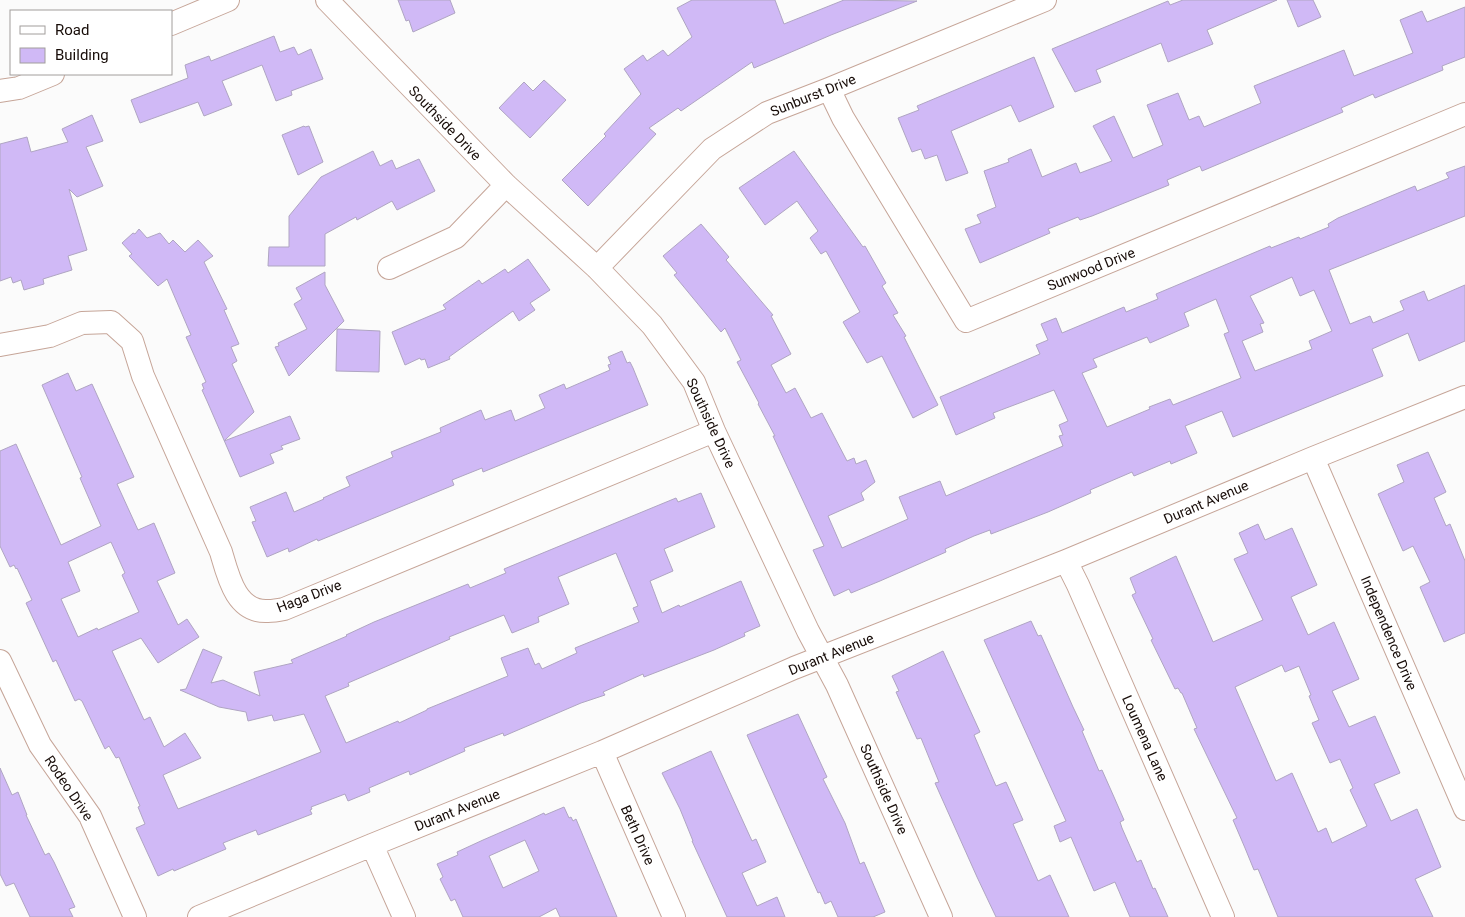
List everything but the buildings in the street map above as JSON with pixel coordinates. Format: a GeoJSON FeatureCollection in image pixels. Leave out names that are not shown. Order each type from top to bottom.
{"type":"FeatureCollection","features":[{"type":"Feature","properties":{"kind":"street"},"geometry":{"type":"LineString","coordinates":[[172,24],[228,0]]}},
{"type":"Feature","properties":{"kind":"street","name":"Southside Drive"},"geometry":{"type":"LineString","coordinates":[[328,0],[506,185],[597,268],[652,325],[694,382],[714,431],[837,685],[941,917]]}},
{"type":"Feature","properties":{"kind":"street","name":"Sunburst Drive"},"geometry":{"type":"LineString","coordinates":[[597,268],[712,149],[767,113],[1044,0]]}},
{"type":"Feature","properties":{"kind":"street"},"geometry":{"type":"LineString","coordinates":[[0,91],[18,88],[50,75]]}},
{"type":"Feature","properties":{"kind":"street","name":"Sunwood Drive"},"geometry":{"type":"LineString","coordinates":[[829,89],[843,118],[966,321],[1465,114]]}},
{"type":"Feature","properties":{"kind":"street"},"geometry":{"type":"LineString","coordinates":[[388,268],[456,237],[506,185]]}},
{"type":"Feature","properties":{"kind":"street","name":"Haga Drive"},"geometry":{"type":"LineString","coordinates":[[0,346],[50,336],[82,323],[92,322],[111,322],[132,341],[143,376],[221,552],[230,582],[238,597],[251,608],[267,612],[284,609],[714,431]]}},
{"type":"Feature","properties":{"kind":"street","name":"Durant Avenue"},"geometry":{"type":"LineString","coordinates":[[199,917],[602,752],[822,657],[1066,560],[1465,397]]}},
{"type":"Feature","properties":{"kind":"street","name":"Independence Drive"},"geometry":{"type":"LineString","coordinates":[[1313,458],[1465,809]]}},
{"type":"Feature","properties":{"kind":"street","name":"Loumena Lane"},"geometry":{"type":"LineString","coordinates":[[1066,560],[1223,917]]}},
{"type":"Feature","properties":{"kind":"street","name":"Rodeo Drive"},"geometry":{"type":"LineString","coordinates":[[0,661],[40,745],[90,816],[135,917]]}},
{"type":"Feature","properties":{"kind":"street","name":"Beth Drive"},"geometry":{"type":"LineString","coordinates":[[602,752],[674,917]]}},
{"type":"Feature","properties":{"kind":"street"},"geometry":{"type":"LineString","coordinates":[[372,845],[404,917]]}}]}
